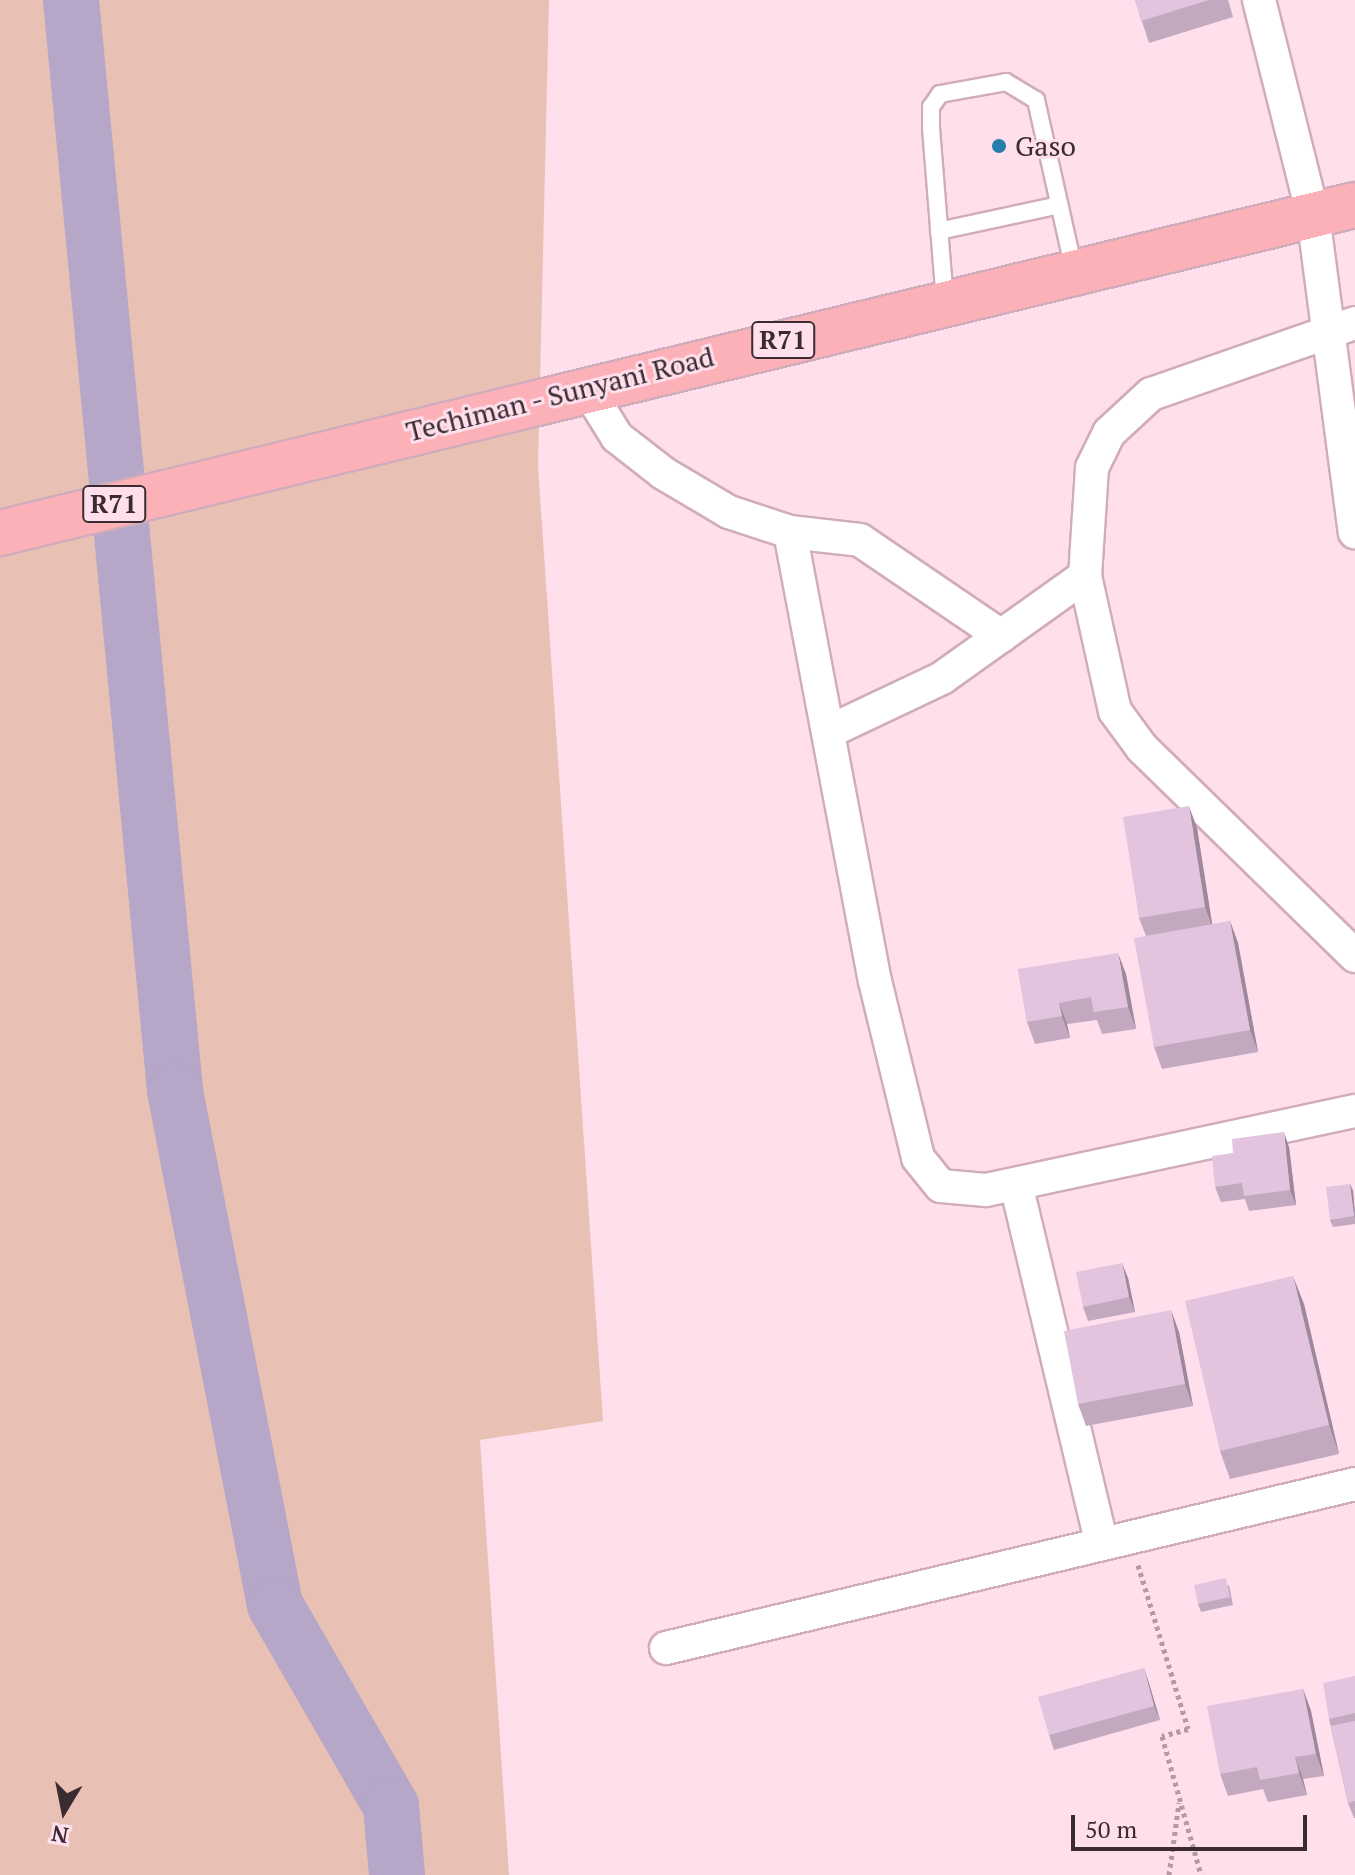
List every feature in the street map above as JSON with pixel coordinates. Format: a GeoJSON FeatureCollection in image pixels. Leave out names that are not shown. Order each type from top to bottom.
{"type":"FeatureCollection","features":[{"type":"Feature","properties":{"kind":"main road","name":"Techiman - Sunyani Road"},"geometry":{"type":"LineString","coordinates":[[8,531],[586,387],[1355,205]]}},
{"type":"Feature","properties":{"kind":"street"},"geometry":{"type":"LineString","coordinates":[[1259,0],[1341,325],[1355,532]]}},
{"type":"Feature","properties":{"kind":"street"},"geometry":{"type":"LineString","coordinates":[[1341,325],[1151,394],[1109,433],[1092,468],[1085,576],[1115,711],[1142,748],[1355,956]]}},
{"type":"Feature","properties":{"kind":"street"},"geometry":{"type":"LineString","coordinates":[[586,387],[617,437],[663,473],[729,512],[790,532],[860,540],[1001,636]]}},
{"type":"Feature","properties":{"kind":"street"},"geometry":{"type":"LineString","coordinates":[[790,532],[875,981],[918,1158],[941,1186],[1016,1184],[1355,1111]]}},
{"type":"Feature","properties":{"kind":"street"},"geometry":{"type":"LineString","coordinates":[[828,732],[909,697],[1085,576]]}},
{"type":"Feature","properties":{"kind":"street"},"geometry":{"type":"LineString","coordinates":[[1016,1184],[1116,1541]]}},
{"type":"Feature","properties":{"kind":"street"},"geometry":{"type":"LineString","coordinates":[[666,1648],[1355,1484]]}},
{"type":"Feature","properties":{"kind":"lane"},"geometry":{"type":"LineString","coordinates":[[945,302],[931,107],[940,94],[1006,82],[1024,87],[1036,100],[1074,272]]}},
{"type":"Feature","properties":{"kind":"lane"},"geometry":{"type":"LineString","coordinates":[[939,231],[1059,205]]}},
{"type":"Feature","properties":{"kind":"path"},"geometry":{"type":"LineString","coordinates":[[1116,1541],[1188,1729],[1162,1736],[1201,1875]]}},
{"type":"Feature","properties":{"kind":"path"},"geometry":{"type":"LineString","coordinates":[[1169,1875],[1179,1798]]}},
{"type":"Feature","properties":{"kind":"shaded area"},"geometry":{"type":"Polygon","coordinates":[[[0,0],[549,0],[538,466],[603,1421],[480,1440],[509,1875],[0,1875],[0,0]]]}},
{"type":"Feature","properties":{"kind":"building"},"geometry":{"type":"Polygon","coordinates":[[[1135,0],[1209,0],[1141,21],[1135,0]]]}},
{"type":"Feature","properties":{"kind":"building"},"geometry":{"type":"Polygon","coordinates":[[[1189,806],[1205,907],[1139,918],[1123,817],[1189,806]]]}},
{"type":"Feature","properties":{"kind":"building"},"geometry":{"type":"Polygon","coordinates":[[[1230,921],[1250,1030],[1154,1047],[1134,938],[1230,921]]]}},
{"type":"Feature","properties":{"kind":"building"},"geometry":{"type":"Polygon","coordinates":[[[1118,953],[1128,1007],[1094,1012],[1091,997],[1059,1003],[1062,1016],[1027,1022],[1018,969],[1118,953]]]}},
{"type":"Feature","properties":{"kind":"building"},"geometry":{"type":"Polygon","coordinates":[[[1284,1132],[1290,1190],[1244,1196],[1242,1183],[1215,1187],[1212,1156],[1233,1153],[1232,1139],[1284,1132]]]}},
{"type":"Feature","properties":{"kind":"building"},"geometry":{"type":"Polygon","coordinates":[[[1350,1184],[1354,1216],[1330,1220],[1326,1187],[1350,1184]]]}},
{"type":"Feature","properties":{"kind":"building"},"geometry":{"type":"Polygon","coordinates":[[[1122,1263],[1129,1297],[1083,1307],[1076,1272],[1122,1263]]]}},
{"type":"Feature","properties":{"kind":"building"},"geometry":{"type":"Polygon","coordinates":[[[1293,1276],[1329,1425],[1220,1451],[1185,1301],[1293,1276]]]}},
{"type":"Feature","properties":{"kind":"building"},"geometry":{"type":"Polygon","coordinates":[[[1171,1310],[1185,1384],[1078,1404],[1064,1331],[1171,1310]]]}},
{"type":"Feature","properties":{"kind":"building"},"geometry":{"type":"Polygon","coordinates":[[[1226,1578],[1230,1597],[1198,1604],[1194,1585],[1226,1578]]]}},
{"type":"Feature","properties":{"kind":"building"},"geometry":{"type":"Polygon","coordinates":[[[1144,1668],[1154,1706],[1049,1735],[1038,1697],[1144,1668]]]}},
{"type":"Feature","properties":{"kind":"building"},"geometry":{"type":"Polygon","coordinates":[[[1355,1676],[1355,1713],[1329,1719],[1323,1683],[1355,1676]]]}},
{"type":"Feature","properties":{"kind":"building"},"geometry":{"type":"Polygon","coordinates":[[[1303,1689],[1316,1754],[1295,1757],[1299,1773],[1260,1780],[1257,1767],[1220,1774],[1207,1706],[1303,1689]]]}},
{"type":"Feature","properties":{"kind":"building"},"geometry":{"type":"Polygon","coordinates":[[[1355,1721],[1355,1801],[1348,1803],[1331,1726],[1355,1721]]]}},
{"type":"Feature","properties":{"kind":"waterway"},"geometry":{"type":"LineString","coordinates":[[71,0],[175,1091],[275,1605],[391,1806],[397,1875]]}},
{"type":"Feature","properties":{"kind":"place","name":"Gaso"},"geometry":{"type":"Point","coordinates":[999,146]}}]}
